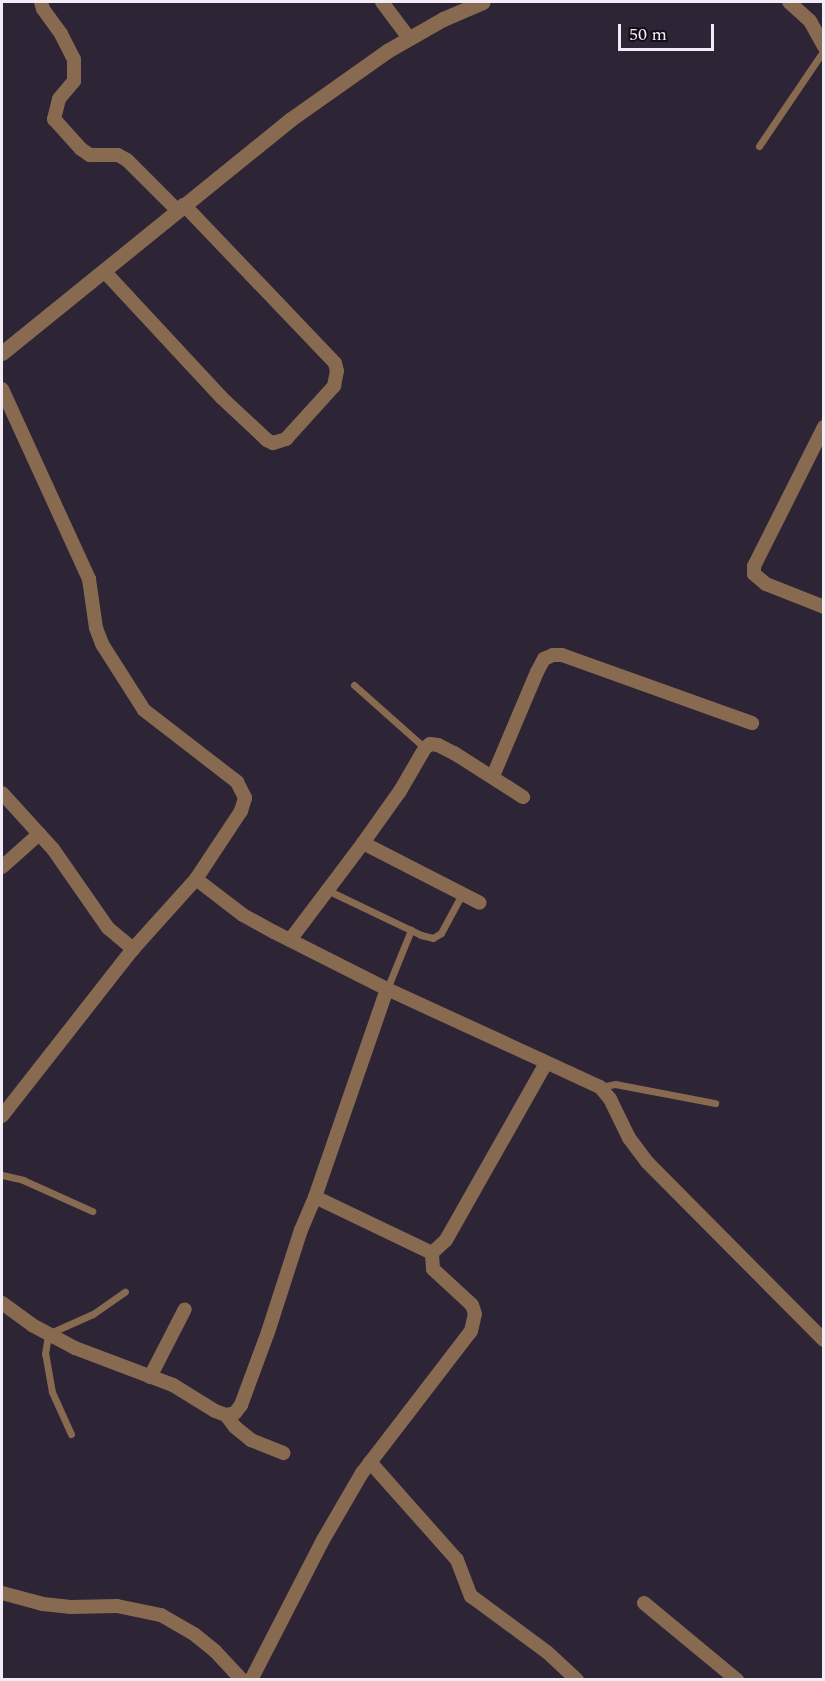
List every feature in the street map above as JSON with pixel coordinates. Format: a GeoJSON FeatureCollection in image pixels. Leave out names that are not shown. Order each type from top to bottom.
{"type":"FeatureCollection","features":[{"type":"Feature","properties":{"kind":"street"},"geometry":{"type":"LineString","coordinates":[[42,2],[43,9],[61,34],[74,59],[74,81],[59,99],[54,119],[90,156],[118,155],[127,160],[181,208],[335,363],[337,371],[334,386],[285,439],[273,443],[222,398],[104,271]]}},
{"type":"Feature","properties":{"kind":"street"},"geometry":{"type":"LineString","coordinates":[[382,2],[409,38]]}},
{"type":"Feature","properties":{"kind":"street"},"geometry":{"type":"LineString","coordinates":[[789,2],[810,21],[824,48]]}},
{"type":"Feature","properties":{"kind":"street"},"geometry":{"type":"LineString","coordinates":[[2,353],[291,119],[366,64],[472,4]]}},
{"type":"Feature","properties":{"kind":"street"},"geometry":{"type":"LineString","coordinates":[[2,389],[85,568],[102,644],[144,710],[237,782],[245,798],[241,811],[196,879],[133,949],[2,1116]]}},
{"type":"Feature","properties":{"kind":"street"},"geometry":{"type":"LineString","coordinates":[[824,427],[754,566],[754,574],[766,584],[824,607]]}},
{"type":"Feature","properties":{"kind":"street"},"geometry":{"type":"LineString","coordinates":[[493,776],[537,672],[544,659],[553,655],[562,655],[752,723]]}},
{"type":"Feature","properties":{"kind":"street"},"geometry":{"type":"LineString","coordinates":[[290,940],[363,843],[400,791],[425,748],[430,744],[438,744],[493,776],[523,797]]}},
{"type":"Feature","properties":{"kind":"street"},"geometry":{"type":"LineString","coordinates":[[2,794],[67,867],[108,928],[133,949]]}},
{"type":"Feature","properties":{"kind":"street"},"geometry":{"type":"LineString","coordinates":[[2,867],[39,834]]}},
{"type":"Feature","properties":{"kind":"street"},"geometry":{"type":"LineString","coordinates":[[363,843],[480,903]]}},
{"type":"Feature","properties":{"kind":"street"},"geometry":{"type":"LineString","coordinates":[[196,879],[243,915],[290,940],[387,989],[600,1087],[606,1092],[629,1138],[647,1162],[822,1336]]}},
{"type":"Feature","properties":{"kind":"street"},"geometry":{"type":"LineString","coordinates":[[2,1303],[48,1334],[99,1359],[173,1385],[215,1412],[226,1415],[235,1413],[241,1405],[387,989]]}},
{"type":"Feature","properties":{"kind":"street"},"geometry":{"type":"LineString","coordinates":[[432,1253],[446,1240],[546,1062]]}},
{"type":"Feature","properties":{"kind":"street"},"geometry":{"type":"LineString","coordinates":[[315,1197],[432,1253]]}},
{"type":"Feature","properties":{"kind":"street"},"geometry":{"type":"LineString","coordinates":[[251,1680],[337,1515],[370,1462],[471,1331],[474,1323],[472,1305],[433,1269],[432,1253]]}},
{"type":"Feature","properties":{"kind":"street"},"geometry":{"type":"LineString","coordinates":[[150,1377],[185,1309]]}},
{"type":"Feature","properties":{"kind":"street"},"geometry":{"type":"LineString","coordinates":[[226,1415],[235,1427],[251,1440],[283,1453]]}},
{"type":"Feature","properties":{"kind":"street"},"geometry":{"type":"LineString","coordinates":[[370,1462],[457,1560],[465,1588],[471,1596],[547,1652],[564,1674],[577,1680]]}},
{"type":"Feature","properties":{"kind":"street"},"geometry":{"type":"LineString","coordinates":[[2,1593],[43,1604],[117,1606],[161,1615],[194,1634],[242,1680]]}},
{"type":"Feature","properties":{"kind":"street"},"geometry":{"type":"LineString","coordinates":[[644,1603],[737,1680]]}},
{"type":"Feature","properties":{"kind":"lane"},"geometry":{"type":"LineString","coordinates":[[759,146],[824,48]]}},
{"type":"Feature","properties":{"kind":"lane"},"geometry":{"type":"LineString","coordinates":[[354,685],[425,748]]}},
{"type":"Feature","properties":{"kind":"lane"},"geometry":{"type":"LineString","coordinates":[[327,890],[433,938],[441,933],[462,894]]}},
{"type":"Feature","properties":{"kind":"lane"},"geometry":{"type":"LineString","coordinates":[[387,989],[411,930]]}},
{"type":"Feature","properties":{"kind":"lane"},"geometry":{"type":"LineString","coordinates":[[600,1087],[610,1084],[715,1103]]}},
{"type":"Feature","properties":{"kind":"lane"},"geometry":{"type":"LineString","coordinates":[[2,1174],[23,1180],[92,1211]]}},
{"type":"Feature","properties":{"kind":"lane"},"geometry":{"type":"LineString","coordinates":[[70,1434],[47,1374],[45,1354],[48,1334],[93,1314],[125,1292]]}}]}
